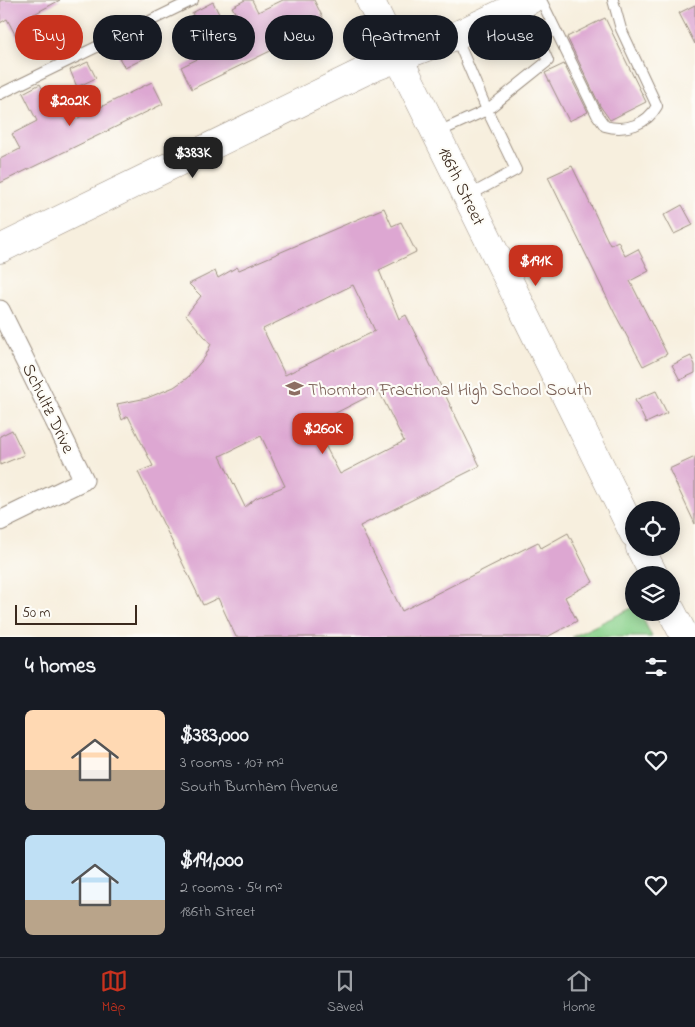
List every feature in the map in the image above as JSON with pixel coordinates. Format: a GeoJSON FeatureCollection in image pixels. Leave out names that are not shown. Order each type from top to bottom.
{"type":"FeatureCollection","features":[{"type":"Feature","properties":{"kind":"street","name":"186th Street"},"geometry":{"type":"LineString","coordinates":[[370,0],[377,15]]}},
{"type":"Feature","properties":{"kind":"street"},"geometry":{"type":"LineString","coordinates":[[458,35],[531,1]]}},
{"type":"Feature","properties":{"kind":"street"},"geometry":{"type":"LineString","coordinates":[[0,249],[367,70],[396,60]]}},
{"type":"Feature","properties":{"kind":"street","name":"186th Street"},"geometry":{"type":"LineString","coordinates":[[400,60],[625,516]]}},
{"type":"Feature","properties":{"kind":"street","name":"Schultz Drive"},"geometry":{"type":"LineString","coordinates":[[0,310],[84,480],[0,521]]}},
{"type":"Feature","properties":{"kind":"street"},"geometry":{"type":"LineString","coordinates":[[677,621],[685,637]]}},
{"type":"Feature","properties":{"kind":"lane"},"geometry":{"type":"LineString","coordinates":[[0,94],[194,0]]}},
{"type":"Feature","properties":{"kind":"lane"},"geometry":{"type":"LineString","coordinates":[[531,1],[597,115],[605,126],[614,128],[633,125],[650,118],[657,106],[621,29],[613,0]]}},
{"type":"Feature","properties":{"kind":"lane"},"geometry":{"type":"LineString","coordinates":[[436,133],[487,110],[548,61],[531,1]]}},
{"type":"Feature","properties":{"kind":"lane"},"geometry":{"type":"LineString","coordinates":[[458,41],[487,110],[516,170],[467,197]]}},
{"type":"Feature","properties":{"kind":"green space"},"geometry":{"type":"Polygon","coordinates":[[[625,611],[625,621],[644,621],[652,637],[572,637],[625,611]]]}},
{"type":"Feature","properties":{"kind":"building"},"geometry":{"type":"Polygon","coordinates":[[[0,0],[60,0],[32,15],[15,15],[15,34],[7,19],[0,23],[0,0]]]}},
{"type":"Feature","properties":{"kind":"building"},"geometry":{"type":"Polygon","coordinates":[[[245,0],[252,0],[258,12],[283,0],[314,0],[322,15],[265,15],[265,54],[255,58],[255,15],[236,15],[232,7],[245,0]]]}},
{"type":"Feature","properties":{"kind":"building"},"geometry":{"type":"Polygon","coordinates":[[[213,2],[220,15],[193,15],[192,13],[213,2]]]}},
{"type":"Feature","properties":{"kind":"building"},"geometry":{"type":"Polygon","coordinates":[[[695,5],[695,44],[679,13],[695,5]]]}},
{"type":"Feature","properties":{"kind":"building"},"geometry":{"type":"Polygon","coordinates":[[[605,18],[646,102],[610,120],[600,106],[567,37],[605,18]]]}},
{"type":"Feature","properties":{"kind":"building"},"geometry":{"type":"Polygon","coordinates":[[[120,60],[141,60],[125,68],[120,60]]]}},
{"type":"Feature","properties":{"kind":"building"},"geometry":{"type":"Polygon","coordinates":[[[195,60],[252,60],[192,89],[181,67],[195,60]]]}},
{"type":"Feature","properties":{"kind":"building"},"geometry":{"type":"Polygon","coordinates":[[[88,62],[96,78],[77,87],[70,70],[88,62]]]}},
{"type":"Feature","properties":{"kind":"building"},"geometry":{"type":"Polygon","coordinates":[[[564,64],[588,112],[569,121],[545,73],[564,64]]]}},
{"type":"Feature","properties":{"kind":"building"},"geometry":{"type":"Polygon","coordinates":[[[152,82],[163,104],[0,183],[0,159],[20,149],[12,134],[37,121],[23,93],[40,84],[55,113],[66,108],[72,121],[152,82]]]}},
{"type":"Feature","properties":{"kind":"building"},"geometry":{"type":"Polygon","coordinates":[[[572,166],[610,245],[618,241],[625,256],[638,249],[649,271],[630,281],[667,354],[643,366],[615,314],[548,177],[572,166]]]}},
{"type":"Feature","properties":{"kind":"building"},"geometry":{"type":"Polygon","coordinates":[[[682,205],[693,225],[674,234],[664,215],[682,205]]]}},
{"type":"Feature","properties":{"kind":"building"},"geometry":{"type":"Polygon","coordinates":[[[384,208],[392,226],[401,222],[416,252],[379,270],[399,319],[406,315],[480,466],[360,526],[402,611],[538,542],[541,548],[568,533],[593,582],[565,597],[577,621],[547,637],[236,637],[218,598],[203,605],[138,472],[153,466],[128,416],[122,420],[117,404],[147,398],[174,387],[187,378],[205,357],[211,344],[186,315],[201,296],[189,284],[215,271],[218,278],[237,267],[239,270],[384,208]],[[353,285],[263,329],[285,375],[375,331],[353,285]],[[379,391],[314,424],[340,474],[404,441],[379,391]],[[261,436],[220,456],[245,507],[256,498],[285,486],[261,436]]]}},
{"type":"Feature","properties":{"kind":"building"},"geometry":{"type":"Polygon","coordinates":[[[691,356],[695,365],[695,373],[680,380],[672,365],[691,356]]]}},
{"type":"Feature","properties":{"kind":"building"},"geometry":{"type":"Polygon","coordinates":[[[656,391],[667,413],[646,423],[635,400],[656,391]]]}},
{"type":"Feature","properties":{"kind":"building"},"geometry":{"type":"Polygon","coordinates":[[[12,430],[24,455],[0,465],[0,436],[12,430]]]}},
{"type":"Feature","properties":{"kind":"building"},"geometry":{"type":"Polygon","coordinates":[[[695,457],[695,524],[669,469],[695,457]]]}},
{"type":"Feature","properties":{"kind":"place","name":"Thornton Fractional High School South"},"geometry":{"type":"Point","coordinates":[294,389]}}]}
